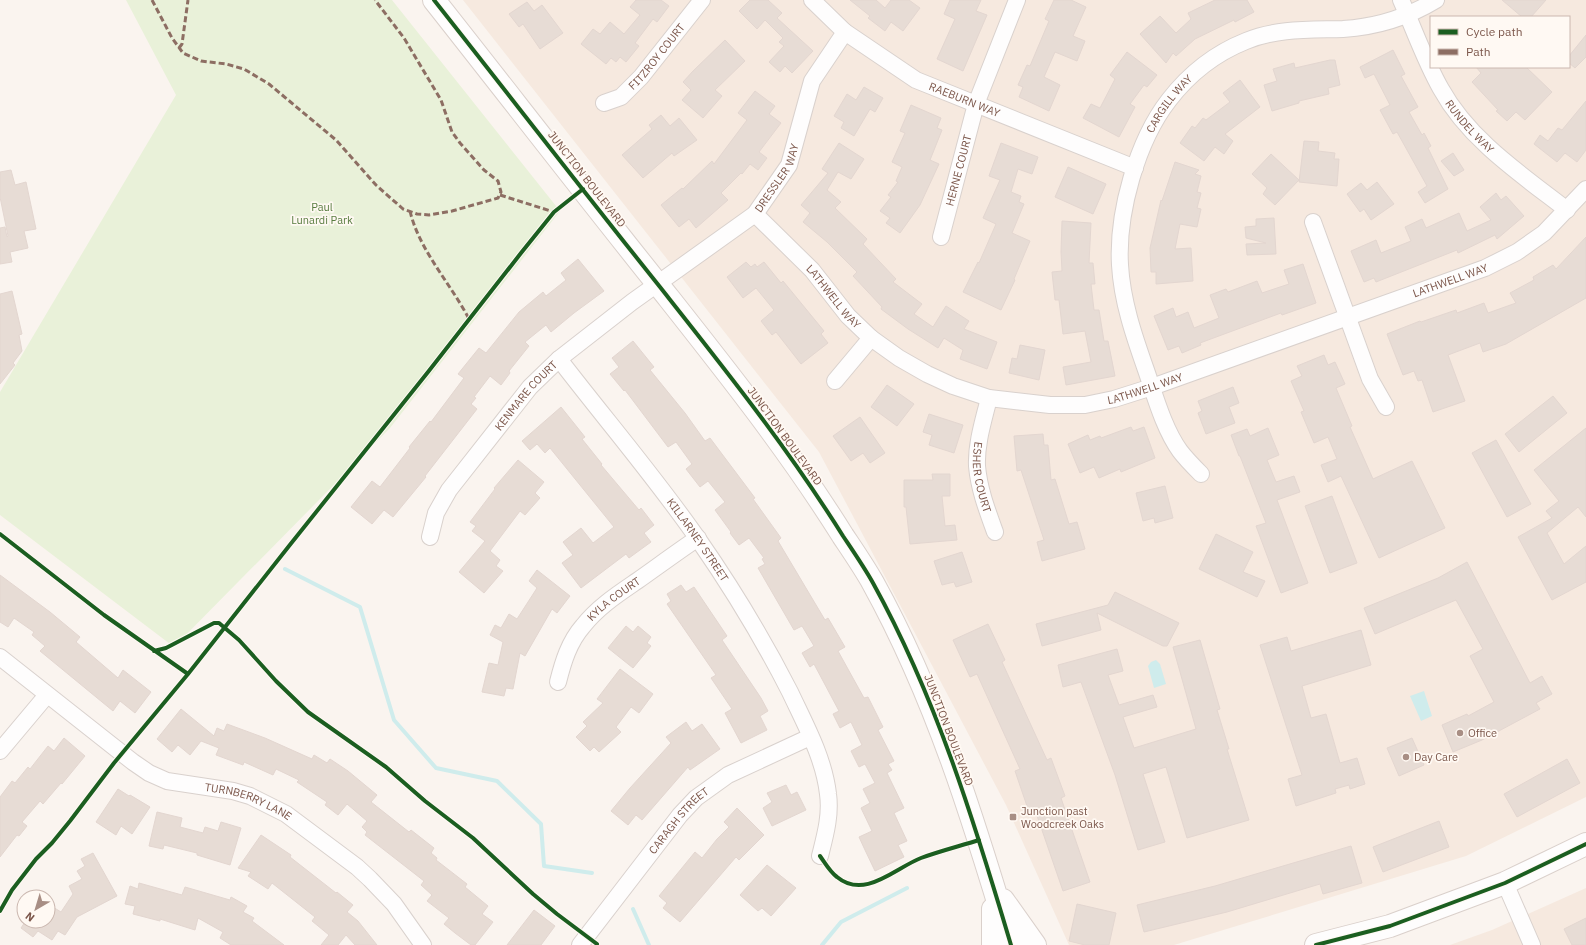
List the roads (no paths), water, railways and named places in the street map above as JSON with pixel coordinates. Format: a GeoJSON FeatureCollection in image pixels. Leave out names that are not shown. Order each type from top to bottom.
{"type":"FeatureCollection","features":[{"type":"Feature","properties":{"kind":"main road","name":"JUNCTION BOULEVARD"},"geometry":{"type":"LineString","coordinates":[[434,0],[766,422],[824,505],[873,582],[899,633],[950,750],[1011,945]]}},
{"type":"Feature","properties":{"kind":"main road"},"geometry":{"type":"LineString","coordinates":[[1316,945],[1390,926],[1505,883],[1586,844]]}},
{"type":"Feature","properties":{"kind":"main road"},"geometry":{"type":"LineString","coordinates":[[993,886],[993,945]]}},
{"type":"Feature","properties":{"kind":"main road"},"geometry":{"type":"LineString","coordinates":[[993,886],[1035,945]]}},
{"type":"Feature","properties":{"kind":"street","name":"FITZROY COURT"},"geometry":{"type":"LineString","coordinates":[[604,103],[621,97],[641,77],[702,0]]}},
{"type":"Feature","properties":{"kind":"street","name":"RAEBURN WAY"},"geometry":{"type":"LineString","coordinates":[[812,0],[844,32],[916,80],[1135,168]]}},
{"type":"Feature","properties":{"kind":"street","name":"HERNE COURT"},"geometry":{"type":"LineString","coordinates":[[941,237],[976,104],[1016,0]]}},
{"type":"Feature","properties":{"kind":"street","name":"CARGILL WAY"},"geometry":{"type":"LineString","coordinates":[[1201,474],[1180,450],[1170,432],[1152,387],[1124,298],[1120,265],[1120,237],[1124,207],[1135,168],[1147,139],[1168,100],[1187,79],[1205,64],[1226,50],[1248,40],[1272,34],[1300,30],[1345,28],[1370,25],[1404,7],[1436,0]]}},
{"type":"Feature","properties":{"kind":"street","name":"RUNDEL WAY"},"geometry":{"type":"LineString","coordinates":[[1404,7],[1428,65],[1441,90],[1459,116],[1501,158],[1568,210]]}},
{"type":"Feature","properties":{"kind":"street","name":"DRESSLER WAY"},"geometry":{"type":"LineString","coordinates":[[658,284],[755,214],[789,165],[812,81],[844,32]]}},
{"type":"Feature","properties":{"kind":"street","name":"LATHWELL WAY"},"geometry":{"type":"LineString","coordinates":[[755,214],[812,270],[848,316],[871,338],[899,358],[927,374],[953,386],[989,398],[1050,405],[1084,404],[1114,399],[1152,387],[1485,268],[1517,252],[1544,233],[1568,210],[1586,189]]}},
{"type":"Feature","properties":{"kind":"street"},"geometry":{"type":"LineString","coordinates":[[1314,222],[1370,379],[1386,407]]}},
{"type":"Feature","properties":{"kind":"street","name":"KENMARE COURT"},"geometry":{"type":"LineString","coordinates":[[430,537],[436,513],[449,490],[530,387],[559,359],[632,302],[658,284]]}},
{"type":"Feature","properties":{"kind":"street"},"geometry":{"type":"LineString","coordinates":[[835,381],[871,338]]}},
{"type":"Feature","properties":{"kind":"street","name":"KILLARNEY STREET"},"geometry":{"type":"LineString","coordinates":[[559,359],[698,538],[732,590],[782,677],[820,761],[828,794],[829,808],[820,856]]}},
{"type":"Feature","properties":{"kind":"street","name":"ESHER COURT"},"geometry":{"type":"LineString","coordinates":[[989,398],[979,441],[977,465],[981,492],[995,532]]}},
{"type":"Feature","properties":{"kind":"street","name":"KYLA COURT"},"geometry":{"type":"LineString","coordinates":[[558,682],[566,653],[582,626],[594,613],[609,600],[698,538]]}},
{"type":"Feature","properties":{"kind":"street","name":"TURNBERRY LANE"},"geometry":{"type":"LineString","coordinates":[[0,658],[149,773],[167,781],[215,788],[250,796],[286,814],[357,867],[370,879],[394,904],[424,945]]}},
{"type":"Feature","properties":{"kind":"street"},"geometry":{"type":"LineString","coordinates":[[0,751],[47,695]]}},
{"type":"Feature","properties":{"kind":"street","name":"CARAGH STREET"},"geometry":{"type":"LineString","coordinates":[[580,945],[680,815],[696,798],[728,775],[810,737]]}},
{"type":"Feature","properties":{"kind":"street"},"geometry":{"type":"LineString","coordinates":[[1505,883],[1532,945]]}},
{"type":"Feature","properties":{"kind":"water"},"geometry":{"type":"Polygon","coordinates":[[[1156,660],[1160,664],[1166,684],[1154,688],[1148,666],[1151,662],[1156,660]]]}},
{"type":"Feature","properties":{"kind":"water"},"geometry":{"type":"Polygon","coordinates":[[[1424,691],[1432,716],[1421,721],[1410,696],[1424,691]]]}},
{"type":"Feature","properties":{"kind":"waterway"},"geometry":{"type":"LineString","coordinates":[[285,569],[360,607],[394,720],[436,768],[497,781],[541,824],[544,866],[592,873]]}},
{"type":"Feature","properties":{"kind":"waterway"},"geometry":{"type":"LineString","coordinates":[[822,945],[841,922],[907,888]]}},
{"type":"Feature","properties":{"kind":"waterway"},"geometry":{"type":"LineString","coordinates":[[633,909],[649,945]]}},
{"type":"Feature","properties":{"kind":"place","name":"Office"},"geometry":{"type":"Point","coordinates":[1460,733]}},
{"type":"Feature","properties":{"kind":"place","name":"Day Care"},"geometry":{"type":"Point","coordinates":[1406,757]}},
{"type":"Feature","properties":{"kind":"place","name":"Junction past Woodcreek Oaks"},"geometry":{"type":"Point","coordinates":[1013,817]}},
{"type":"Feature","properties":{"kind":"park label","name":"Paul Lunardi Park"},"geometry":{"type":"Point","coordinates":[322,213]}}]}
